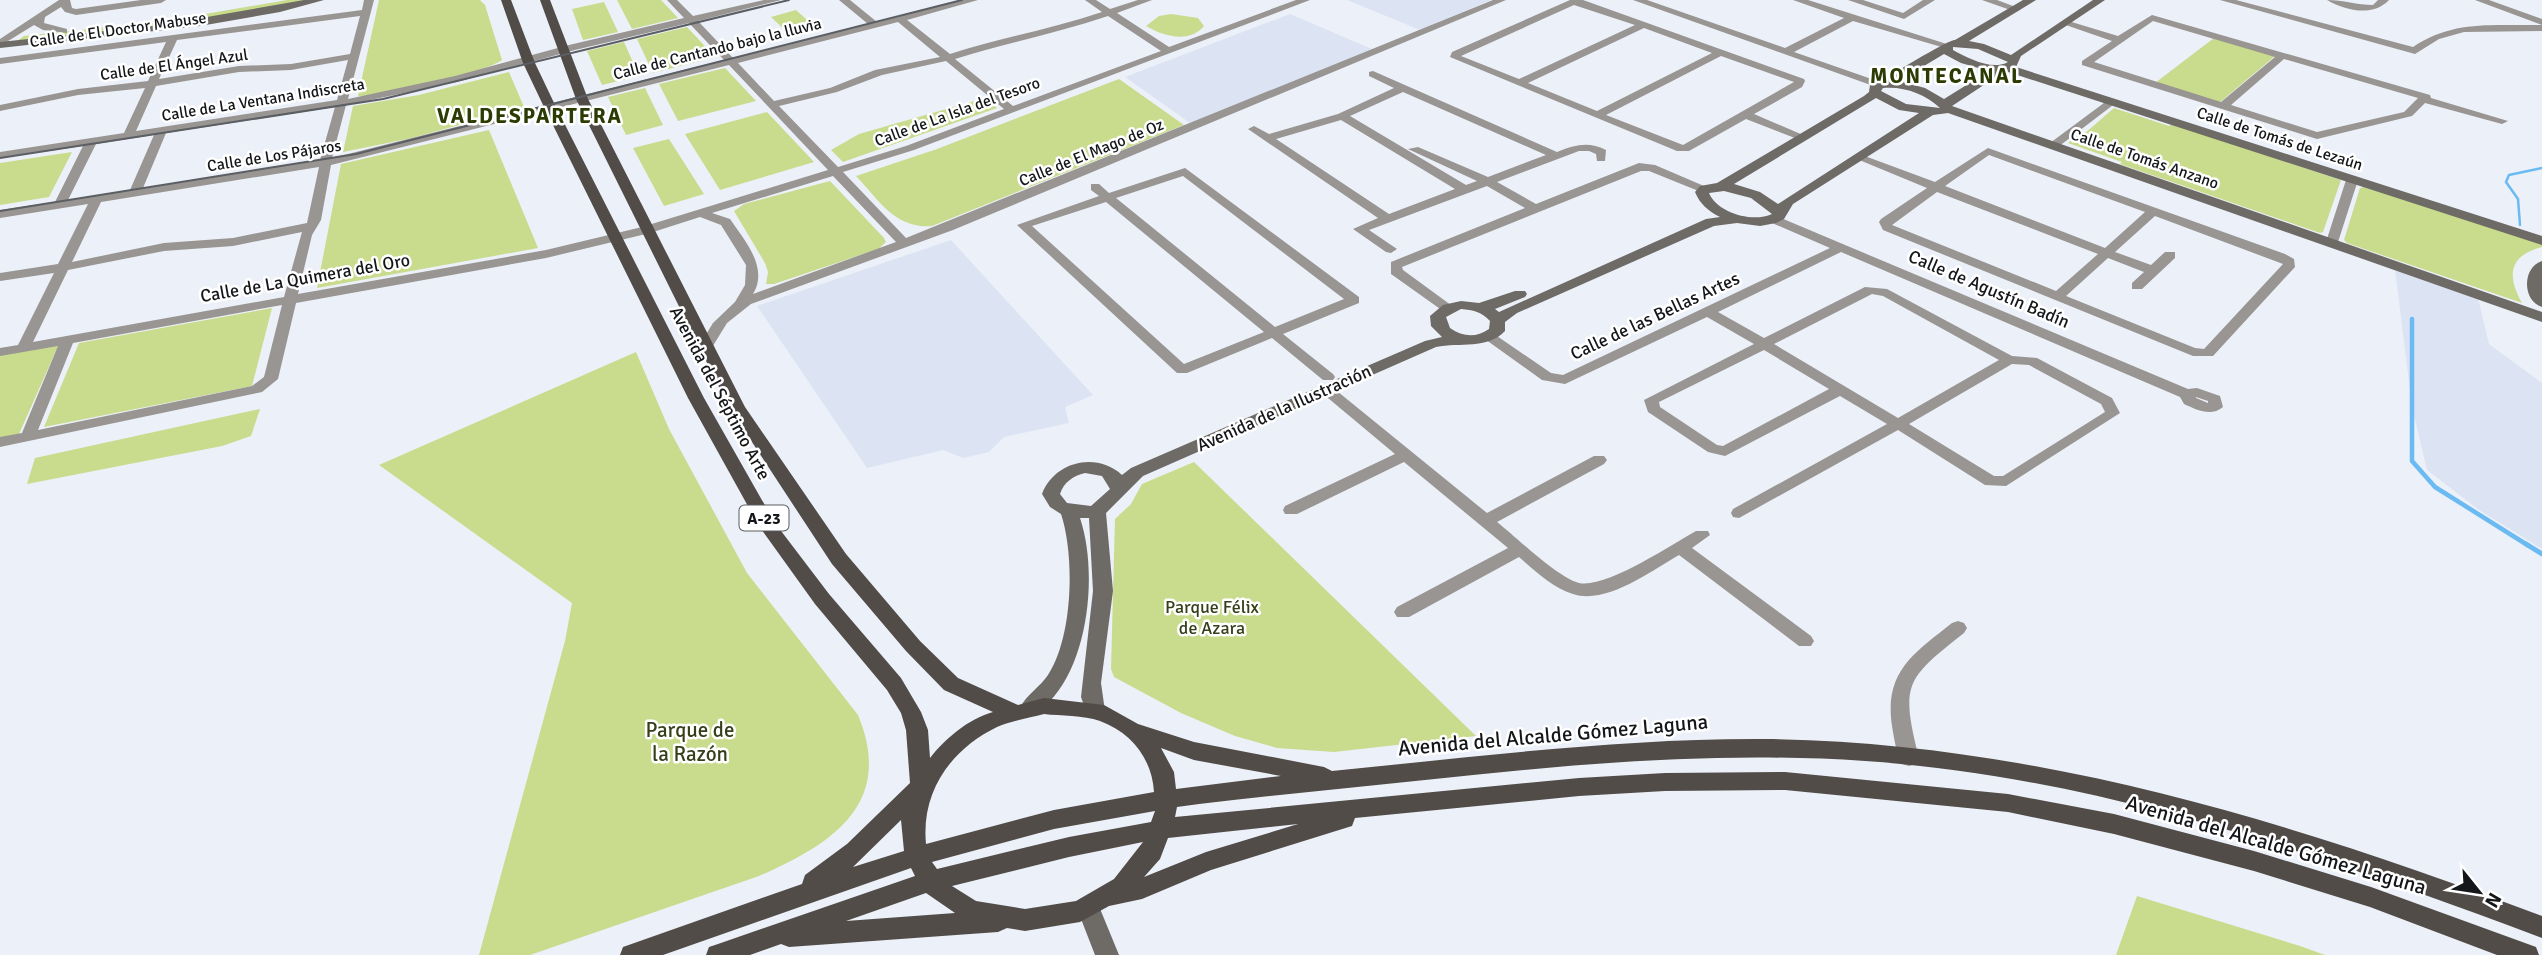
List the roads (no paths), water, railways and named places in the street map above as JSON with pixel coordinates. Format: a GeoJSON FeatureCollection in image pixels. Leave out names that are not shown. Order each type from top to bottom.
{"type":"FeatureCollection","features":[{"type":"Feature","properties":{"kind":"main road","name":"Avenida del Séptimo Arte"},"geometry":{"type":"LineString","coordinates":[[506,0],[550,107],[696,398],[768,526],[822,598],[894,684],[911,712],[917,730],[921,786]]}},
{"type":"Feature","properties":{"kind":"main road","name":"Avenida del Séptimo Arte"},"geometry":{"type":"LineString","coordinates":[[545,0],[582,99],[737,407],[839,559],[913,646],[951,684],[1022,710]]}},
{"type":"Feature","properties":{"kind":"main road"},"geometry":{"type":"LineString","coordinates":[[1009,919],[964,907],[931,881],[917,857],[911,828],[915,801],[932,766],[954,743],[982,724],[1022,710],[1070,706],[1095,711],[1133,730],[1150,746],[1162,765],[1168,799],[1163,829],[1146,862],[1117,890],[1093,904]]}},
{"type":"Feature","properties":{"kind":"main road","name":"Avenida del Alcalde Gómez Laguna"},"geometry":{"type":"LineString","coordinates":[[1133,730],[1195,751],[1342,780]]}},
{"type":"Feature","properties":{"kind":"main road","name":"Avenida del Alcalde Gómez Laguna"},"geometry":{"type":"LineString","coordinates":[[632,955],[776,902],[917,857],[1037,824],[1168,799],[1665,748],[1843,751],[1999,769],[2150,800],[2367,862],[2542,927]]}},
{"type":"Feature","properties":{"kind":"main road","name":"Avenida del Alcalde Gómez Laguna"},"geometry":{"type":"LineString","coordinates":[[718,955],[931,881],[1069,847],[1163,829],[1579,788],[1665,782],[1785,781],[2008,803],[2124,827],[2254,861],[2371,897],[2527,955]]}},
{"type":"Feature","properties":{"kind":"main road","name":"Avenida del Alcalde Gómez Laguna"},"geometry":{"type":"LineString","coordinates":[[776,902],[834,870],[921,786]]}},
{"type":"Feature","properties":{"kind":"main road","name":"Avenida del Alcalde Gómez Laguna"},"geometry":{"type":"LineString","coordinates":[[764,939],[888,927],[955,926],[1009,919],[1049,918],[1142,889],[1185,869],[1314,827],[1418,804]]}},
{"type":"Feature","properties":{"kind":"street"},"geometry":{"type":"LineString","coordinates":[[0,44],[64,1],[68,10],[76,12],[161,0]]}},
{"type":"Feature","properties":{"kind":"street"},"geometry":{"type":"LineString","coordinates":[[0,35],[161,20],[278,0]]}},
{"type":"Feature","properties":{"kind":"street"},"geometry":{"type":"LineString","coordinates":[[0,44],[171,28],[319,0]]}},
{"type":"Feature","properties":{"kind":"street"},"geometry":{"type":"LineString","coordinates":[[0,442],[244,393],[263,386],[273,373],[290,300],[315,220],[325,164],[369,0]]}},
{"type":"Feature","properties":{"kind":"street"},"geometry":{"type":"LineString","coordinates":[[672,0],[905,244]]}},
{"type":"Feature","properties":{"kind":"street","name":"Calle de La Ventana Indiscreta"},"geometry":{"type":"LineString","coordinates":[[0,155],[341,103],[428,87],[562,50],[776,0]]}},
{"type":"Feature","properties":{"kind":"street"},"geometry":{"type":"LineString","coordinates":[[844,0],[875,25]]}},
{"type":"Feature","properties":{"kind":"street","name":"Calle de Cantando bajo la lluvia"},"geometry":{"type":"LineString","coordinates":[[550,107],[900,19],[920,9],[973,0]]}},
{"type":"Feature","properties":{"kind":"street"},"geometry":{"type":"LineString","coordinates":[[1090,0],[1168,51]]}},
{"type":"Feature","properties":{"kind":"street"},"geometry":{"type":"LineString","coordinates":[[773,104],[833,90],[878,72],[948,58],[998,41],[1061,29],[1147,0]]}},
{"type":"Feature","properties":{"kind":"street","name":"Calle de La Isla del Tesoro"},"geometry":{"type":"LineString","coordinates":[[616,238],[835,172],[1013,110],[1305,0]]}},
{"type":"Feature","properties":{"kind":"street","name":"Calle de El Mago de Oz"},"geometry":{"type":"LineString","coordinates":[[706,346],[715,328],[739,304],[905,244],[1501,0]]}},
{"type":"Feature","properties":{"kind":"street"},"geometry":{"type":"LineString","coordinates":[[1638,0],[1879,88],[1897,106],[1929,112]]}},
{"type":"Feature","properties":{"kind":"street"},"geometry":{"type":"LineString","coordinates":[[1798,0],[1949,45],[1989,49],[2007,65]]}},
{"type":"Feature","properties":{"kind":"street"},"geometry":{"type":"LineString","coordinates":[[1853,0],[1904,16],[1930,0]]}},
{"type":"Feature","properties":{"kind":"street"},"geometry":{"type":"LineString","coordinates":[[1987,0],[2016,9]]}},
{"type":"Feature","properties":{"kind":"street"},"geometry":{"type":"LineString","coordinates":[[1456,338],[1439,326],[1438,316],[1448,308],[1497,304],[1701,216],[1707,211],[1711,193],[1804,138],[1949,45],[2031,0]]}},
{"type":"Feature","properties":{"kind":"street"},"geometry":{"type":"LineString","coordinates":[[1489,337],[1497,331],[1498,320],[1512,310],[1711,222],[1739,219],[1759,223],[1778,216],[1788,201],[1929,112],[1945,107],[2100,0]]}},
{"type":"Feature","properties":{"kind":"street"},"geometry":{"type":"LineString","coordinates":[[2225,0],[2415,51],[2435,37],[2464,29],[2542,28]]}},
{"type":"Feature","properties":{"kind":"street"},"geometry":{"type":"LineString","coordinates":[[2332,0],[2375,8],[2384,0]]}},
{"type":"Feature","properties":{"kind":"street"},"geometry":{"type":"LineString","coordinates":[[2480,0],[2542,22]]}},
{"type":"Feature","properties":{"kind":"street"},"geometry":{"type":"LineString","coordinates":[[1573,2],[1580,2],[1643,25],[1800,81],[1685,149],[1455,57],[1456,54],[1573,2]]}},
{"type":"Feature","properties":{"kind":"street","name":"Calle de El Doctor Mabuse"},"geometry":{"type":"LineString","coordinates":[[0,61],[366,12]]}},
{"type":"Feature","properties":{"kind":"street"},"geometry":{"type":"LineString","coordinates":[[1786,52],[1852,17]]}},
{"type":"Feature","properties":{"kind":"street"},"geometry":{"type":"LineString","coordinates":[[41,18],[39,24],[44,28],[63,31]]}},
{"type":"Feature","properties":{"kind":"street"},"geometry":{"type":"LineString","coordinates":[[2152,18],[2426,97],[2425,100],[2408,114],[2317,136],[2084,65],[2152,18]]}},
{"type":"Feature","properties":{"kind":"street"},"geometry":{"type":"LineString","coordinates":[[900,19],[1013,110]]}},
{"type":"Feature","properties":{"kind":"street"},"geometry":{"type":"LineString","coordinates":[[2065,23],[2120,40]]}},
{"type":"Feature","properties":{"kind":"street"},"geometry":{"type":"LineString","coordinates":[[1520,83],[1643,25]]}},
{"type":"Feature","properties":{"kind":"street"},"geometry":{"type":"LineString","coordinates":[[128,136],[173,38]]}},
{"type":"Feature","properties":{"kind":"street"},"geometry":{"type":"LineString","coordinates":[[0,51],[29,43]]}},
{"type":"Feature","properties":{"kind":"street"},"geometry":{"type":"LineString","coordinates":[[1949,45],[1963,60],[2007,65]]}},
{"type":"Feature","properties":{"kind":"street"},"geometry":{"type":"LineString","coordinates":[[1598,115],[1720,53]]}},
{"type":"Feature","properties":{"kind":"street","name":"Calle de El Ángel Azul"},"geometry":{"type":"LineString","coordinates":[[0,108],[64,94],[152,84],[239,69],[291,67],[353,55]]}},
{"type":"Feature","properties":{"kind":"street"},"geometry":{"type":"LineString","coordinates":[[2222,106],[2282,56]]}},
{"type":"Feature","properties":{"kind":"street","name":"Calle de Tomás de Lezaún"},"geometry":{"type":"LineString","coordinates":[[2007,65],[2112,102],[2542,241]]}},
{"type":"Feature","properties":{"kind":"street"},"geometry":{"type":"LineString","coordinates":[[1373,74],[1555,155]]}},
{"type":"Feature","properties":{"kind":"street"},"geometry":{"type":"LineString","coordinates":[[1266,138],[1342,116],[1403,88]]}},
{"type":"Feature","properties":{"kind":"street","name":"Calle de Tomás Anzano"},"geometry":{"type":"LineString","coordinates":[[1879,88],[1920,91],[1945,107],[2542,317]]}},
{"type":"Feature","properties":{"kind":"street"},"geometry":{"type":"LineString","coordinates":[[2425,100],[2502,121]]}},
{"type":"Feature","properties":{"kind":"street"},"geometry":{"type":"LineString","coordinates":[[2054,145],[2112,102]]}},
{"type":"Feature","properties":{"kind":"street","name":"Calle de Los Pájaros"},"geometry":{"type":"LineString","coordinates":[[0,214],[325,164],[550,107]]}},
{"type":"Feature","properties":{"kind":"street"},"geometry":{"type":"LineString","coordinates":[[1746,115],[1804,138]]}},
{"type":"Feature","properties":{"kind":"street"},"geometry":{"type":"LineString","coordinates":[[1342,116],[1487,181],[1535,209]]}},
{"type":"Feature","properties":{"kind":"street"},"geometry":{"type":"LineString","coordinates":[[1342,116],[1465,190]]}},
{"type":"Feature","properties":{"kind":"street"},"geometry":{"type":"LineString","coordinates":[[1254,129],[1389,219]]}},
{"type":"Feature","properties":{"kind":"street"},"geometry":{"type":"LineString","coordinates":[[135,193],[162,130]]}},
{"type":"Feature","properties":{"kind":"street"},"geometry":{"type":"LineString","coordinates":[[59,205],[91,142]]}},
{"type":"Feature","properties":{"kind":"street"},"geometry":{"type":"LineString","coordinates":[[1887,228],[1885,222],[2000,142]]}},
{"type":"Feature","properties":{"kind":"street"},"geometry":{"type":"LineString","coordinates":[[1391,249],[1359,229],[1555,155],[1591,147],[1602,152],[1601,159]]}},
{"type":"Feature","properties":{"kind":"street"},"geometry":{"type":"LineString","coordinates":[[1872,232],[1887,228],[2193,352],[2208,353],[2289,267],[2289,262],[2280,257],[1988,151]]}},
{"type":"Feature","properties":{"kind":"street"},"geometry":{"type":"LineString","coordinates":[[1858,157],[2154,271]]}},
{"type":"Feature","properties":{"kind":"street"},"geometry":{"type":"LineString","coordinates":[[1448,308],[1396,271],[1396,265],[1645,166],[1711,193],[1754,195],[1772,205],[1778,216]]}},
{"type":"Feature","properties":{"kind":"street"},"geometry":{"type":"LineString","coordinates":[[1185,172],[1354,300],[1272,334],[1182,370],[1023,225],[1100,192],[1185,172]]}},
{"type":"Feature","properties":{"kind":"street"},"geometry":{"type":"LineString","coordinates":[[2332,242],[2352,180]]}},
{"type":"Feature","properties":{"kind":"street"},"geometry":{"type":"LineString","coordinates":[[1100,192],[1272,334],[1406,455],[1550,574],[1577,589],[1608,587],[1702,535]]}},
{"type":"Feature","properties":{"kind":"street"},"geometry":{"type":"LineString","coordinates":[[1711,193],[1739,219]]}},
{"type":"Feature","properties":{"kind":"street"},"geometry":{"type":"LineString","coordinates":[[23,348],[96,200]]}},
{"type":"Feature","properties":{"kind":"street"},"geometry":{"type":"LineString","coordinates":[[2057,297],[2153,211]]}},
{"type":"Feature","properties":{"kind":"street"},"geometry":{"type":"LineString","coordinates":[[700,213],[726,222],[752,265],[752,285],[739,304]]}},
{"type":"Feature","properties":{"kind":"street","name":"Calle de Agustín Badín"},"geometry":{"type":"LineString","coordinates":[[1778,216],[1842,247],[2187,394]]}},
{"type":"Feature","properties":{"kind":"street"},"geometry":{"type":"LineString","coordinates":[[0,277],[62,268],[164,247],[233,243],[311,226]]}},
{"type":"Feature","properties":{"kind":"street","name":"Calle de La Quimera del Oro"},"geometry":{"type":"LineString","coordinates":[[0,352],[546,254],[616,238]]}},
{"type":"Feature","properties":{"kind":"street","name":"Calle de las Bellas Artes"},"geometry":{"type":"LineString","coordinates":[[1489,337],[1547,377],[1561,381],[1842,247]]}},
{"type":"Feature","properties":{"kind":"street"},"geometry":{"type":"LineString","coordinates":[[2137,286],[2170,255]]}},
{"type":"Feature","properties":{"kind":"street"},"geometry":{"type":"LineString","coordinates":[[2542,265],[2537,270],[2533,283],[2542,303]]}},
{"type":"Feature","properties":{"kind":"street"},"geometry":{"type":"LineString","coordinates":[[1709,312],[1763,344],[1839,390],[1898,424],[1990,481],[2006,481],[2113,413],[2107,401],[2032,361],[2009,360],[1887,293],[1870,290],[1763,344],[1651,400],[1653,409],[1713,449],[1725,451],[1839,390]]}},
{"type":"Feature","properties":{"kind":"street"},"geometry":{"type":"LineString","coordinates":[[1480,307],[1498,320]]}},
{"type":"Feature","properties":{"kind":"street","name":"Avenida de la Ilustración"},"geometry":{"type":"LineString","coordinates":[[1119,490],[1137,472],[1327,383],[1426,335],[1439,326]]}},
{"type":"Feature","properties":{"kind":"street","name":"Avenida de la Ilustración"},"geometry":{"type":"LineString","coordinates":[[1100,469],[1129,463],[1436,342],[1456,338],[1473,340],[1489,337]]}},
{"type":"Feature","properties":{"kind":"street"},"geometry":{"type":"LineString","coordinates":[[28,436],[67,341]]}},
{"type":"Feature","properties":{"kind":"street"},"geometry":{"type":"LineString","coordinates":[[1739,513],[2009,360]]}},
{"type":"Feature","properties":{"kind":"street"},"geometry":{"type":"LineString","coordinates":[[1291,510],[1406,455]]}},
{"type":"Feature","properties":{"kind":"street"},"geometry":{"type":"LineString","coordinates":[[1487,520],[1599,460]]}},
{"type":"Feature","properties":{"kind":"street"},"geometry":{"type":"LineString","coordinates":[[1079,469],[1100,469],[1114,477],[1119,490],[1112,502],[1097,510],[1069,511],[1059,506],[1052,498],[1056,480],[1079,469]]}},
{"type":"Feature","properties":{"kind":"street"},"geometry":{"type":"LineString","coordinates":[[1095,711],[1091,683],[1102,591],[1097,510]]}},
{"type":"Feature","properties":{"kind":"street"},"geometry":{"type":"LineString","coordinates":[[1022,710],[1061,673],[1074,629],[1078,607],[1077,556],[1074,526],[1069,511]]}},
{"type":"Feature","properties":{"kind":"street"},"geometry":{"type":"LineString","coordinates":[[1681,548],[1805,641]]}},
{"type":"Feature","properties":{"kind":"street"},"geometry":{"type":"LineString","coordinates":[[1404,612],[1520,549]]}},
{"type":"Feature","properties":{"kind":"street"},"geometry":{"type":"LineString","coordinates":[[1909,758],[1897,704],[1901,680],[1917,660],[1958,628]]}},
{"type":"Feature","properties":{"kind":"street"},"geometry":{"type":"LineString","coordinates":[[1093,904],[1107,955]]}},
{"type":"Feature","properties":{"kind":"waterway"},"geometry":{"type":"LineString","coordinates":[[2520,225],[2518,199],[2506,182],[2509,175],[2542,168]]}},
{"type":"Feature","properties":{"kind":"waterway"},"geometry":{"type":"LineString","coordinates":[[2412,319],[2412,461],[2435,487],[2529,546]]}},
{"type":"Feature","properties":{"kind":"waterway"},"geometry":{"type":"LineString","coordinates":[[2526,544],[2542,554]]}},
{"type":"Feature","properties":{"kind":"tram line"},"geometry":{"type":"LineString","coordinates":[[0,158],[383,99],[789,0]]}},
{"type":"Feature","properties":{"kind":"tram line"},"geometry":{"type":"LineString","coordinates":[[0,211],[356,154],[962,0]]}},
{"type":"Feature","properties":{"kind":"district","name":"MONTECANAL"},"geometry":{"type":"Point","coordinates":[1947,76]}},
{"type":"Feature","properties":{"kind":"district","name":"VALDESPARTERA"},"geometry":{"type":"Point","coordinates":[530,116]}},
{"type":"Feature","properties":{"kind":"park label","name":"Parque Félix de Azara"},"geometry":{"type":"Point","coordinates":[1212,617]}},
{"type":"Feature","properties":{"kind":"park label","name":"Parque de la Razón"},"geometry":{"type":"Point","coordinates":[690,742]}}]}
